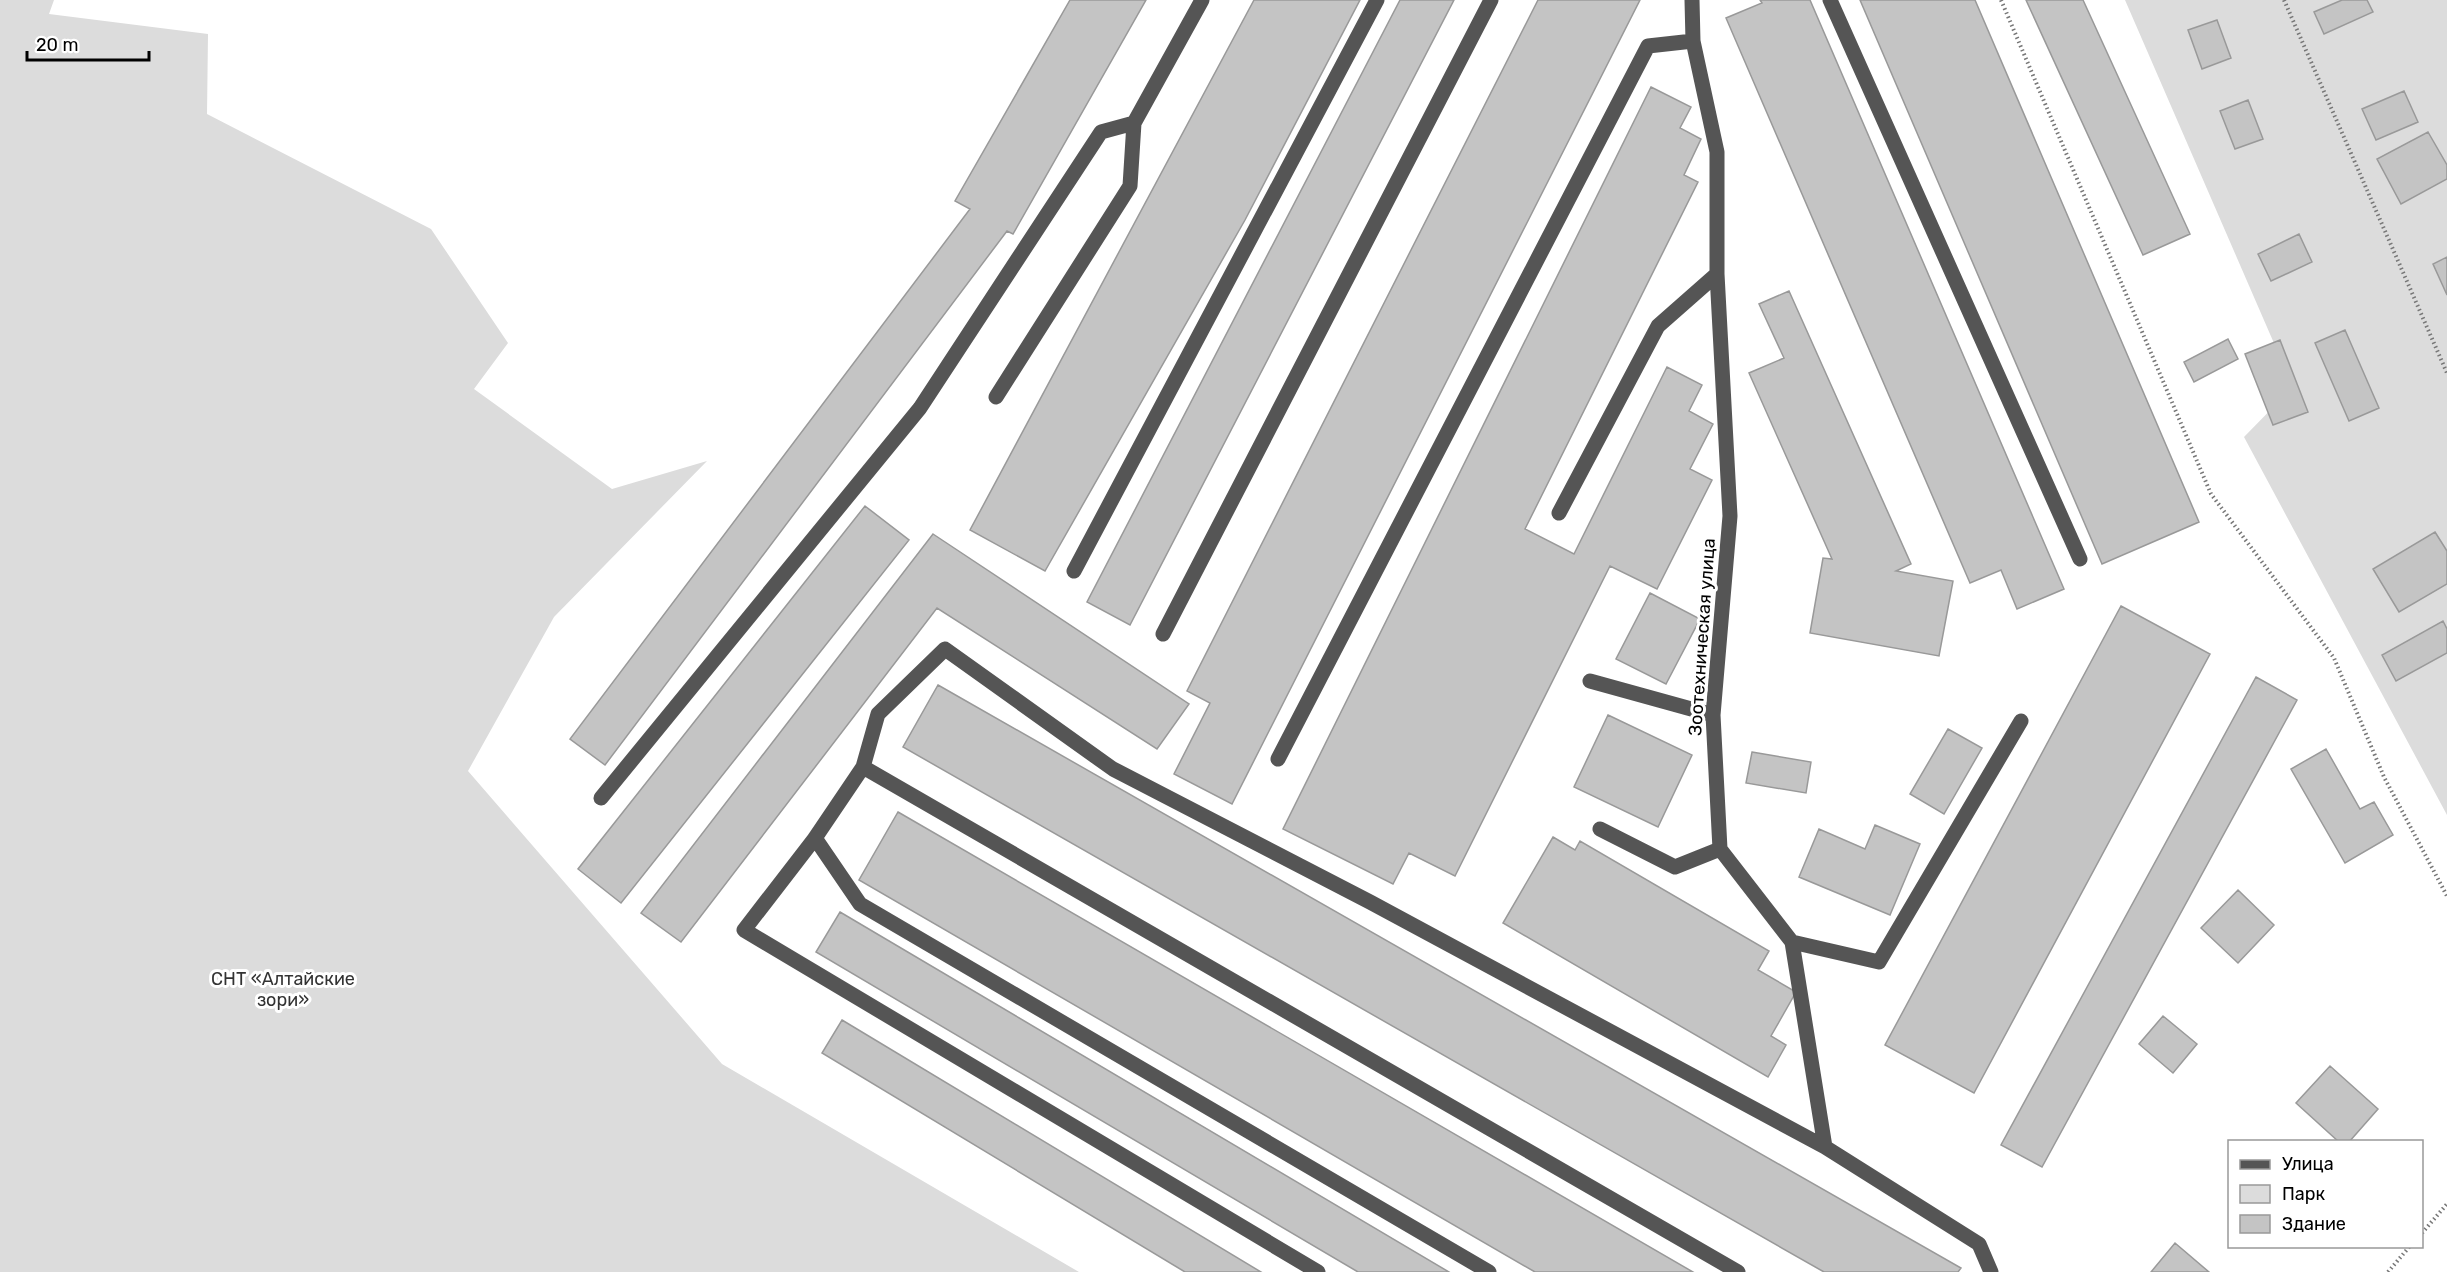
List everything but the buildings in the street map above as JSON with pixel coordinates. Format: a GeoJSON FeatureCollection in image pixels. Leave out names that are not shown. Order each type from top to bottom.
{"type":"FeatureCollection","features":[{"type":"Feature","properties":{"kind":"street"},"geometry":{"type":"LineString","coordinates":[[996,396],[1130,186],[1134,123],[1202,0]]}},
{"type":"Feature","properties":{"kind":"street"},"geometry":{"type":"LineString","coordinates":[[1074,571],[1377,0]]}},
{"type":"Feature","properties":{"kind":"street"},"geometry":{"type":"LineString","coordinates":[[1163,634],[1491,0]]}},
{"type":"Feature","properties":{"kind":"street","name":"Зоотехническая улица"},"geometry":{"type":"LineString","coordinates":[[1692,0],[1693,41],[1717,152],[1717,274],[1730,516],[1713,715],[1720,849]]}},
{"type":"Feature","properties":{"kind":"street"},"geometry":{"type":"LineString","coordinates":[[1830,0],[2080,559]]}},
{"type":"Feature","properties":{"kind":"street"},"geometry":{"type":"LineString","coordinates":[[1278,759],[1648,46],[1693,41]]}},
{"type":"Feature","properties":{"kind":"street"},"geometry":{"type":"LineString","coordinates":[[601,798],[920,408],[1101,132],[1134,123]]}},
{"type":"Feature","properties":{"kind":"street"},"geometry":{"type":"LineString","coordinates":[[1559,513],[1658,326],[1717,274]]}},
{"type":"Feature","properties":{"kind":"street"},"geometry":{"type":"LineString","coordinates":[[1318,1272],[744,930],[815,838],[863,767],[878,714],[945,649],[1113,769],[1370,902],[1825,1146],[1979,1244],[1991,1272]]}},
{"type":"Feature","properties":{"kind":"street"},"geometry":{"type":"LineString","coordinates":[[1590,681],[1713,715]]}},
{"type":"Feature","properties":{"kind":"street"},"geometry":{"type":"LineString","coordinates":[[1792,942],[1879,962],[2021,721]]}},
{"type":"Feature","properties":{"kind":"street"},"geometry":{"type":"LineString","coordinates":[[863,767],[1738,1272]]}},
{"type":"Feature","properties":{"kind":"street"},"geometry":{"type":"LineString","coordinates":[[1600,829],[1675,867],[1720,849],[1792,942],[1825,1146]]}},
{"type":"Feature","properties":{"kind":"street"},"geometry":{"type":"LineString","coordinates":[[815,838],[860,904],[1489,1272]]}},
{"type":"Feature","properties":{"kind":"path"},"geometry":{"type":"LineString","coordinates":[[2001,0],[2211,494],[2334,658],[2384,777],[2447,896]]}},
{"type":"Feature","properties":{"kind":"path"},"geometry":{"type":"LineString","coordinates":[[2284,0],[2447,374]]}},
{"type":"Feature","properties":{"kind":"path"},"geometry":{"type":"LineString","coordinates":[[2423,1231],[2447,1204]]}},
{"type":"Feature","properties":{"kind":"path"},"geometry":{"type":"LineString","coordinates":[[2388,1272],[2408,1248]]}},
{"type":"Feature","properties":{"kind":"green space","name":"СНТ «Алтайские зори»"},"geometry":{"type":"Polygon","coordinates":[[[0,0],[54,0],[49,14],[208,34],[207,114],[431,229],[508,343],[474,389],[612,489],[707,461],[554,617],[468,771],[722,1064],[1079,1272],[0,1272],[0,0]]]}},
{"type":"Feature","properties":{"kind":"green space"},"geometry":{"type":"Polygon","coordinates":[[[2125,0],[2447,0],[2447,815],[2244,437],[2293,387],[2125,0]]]}}]}
